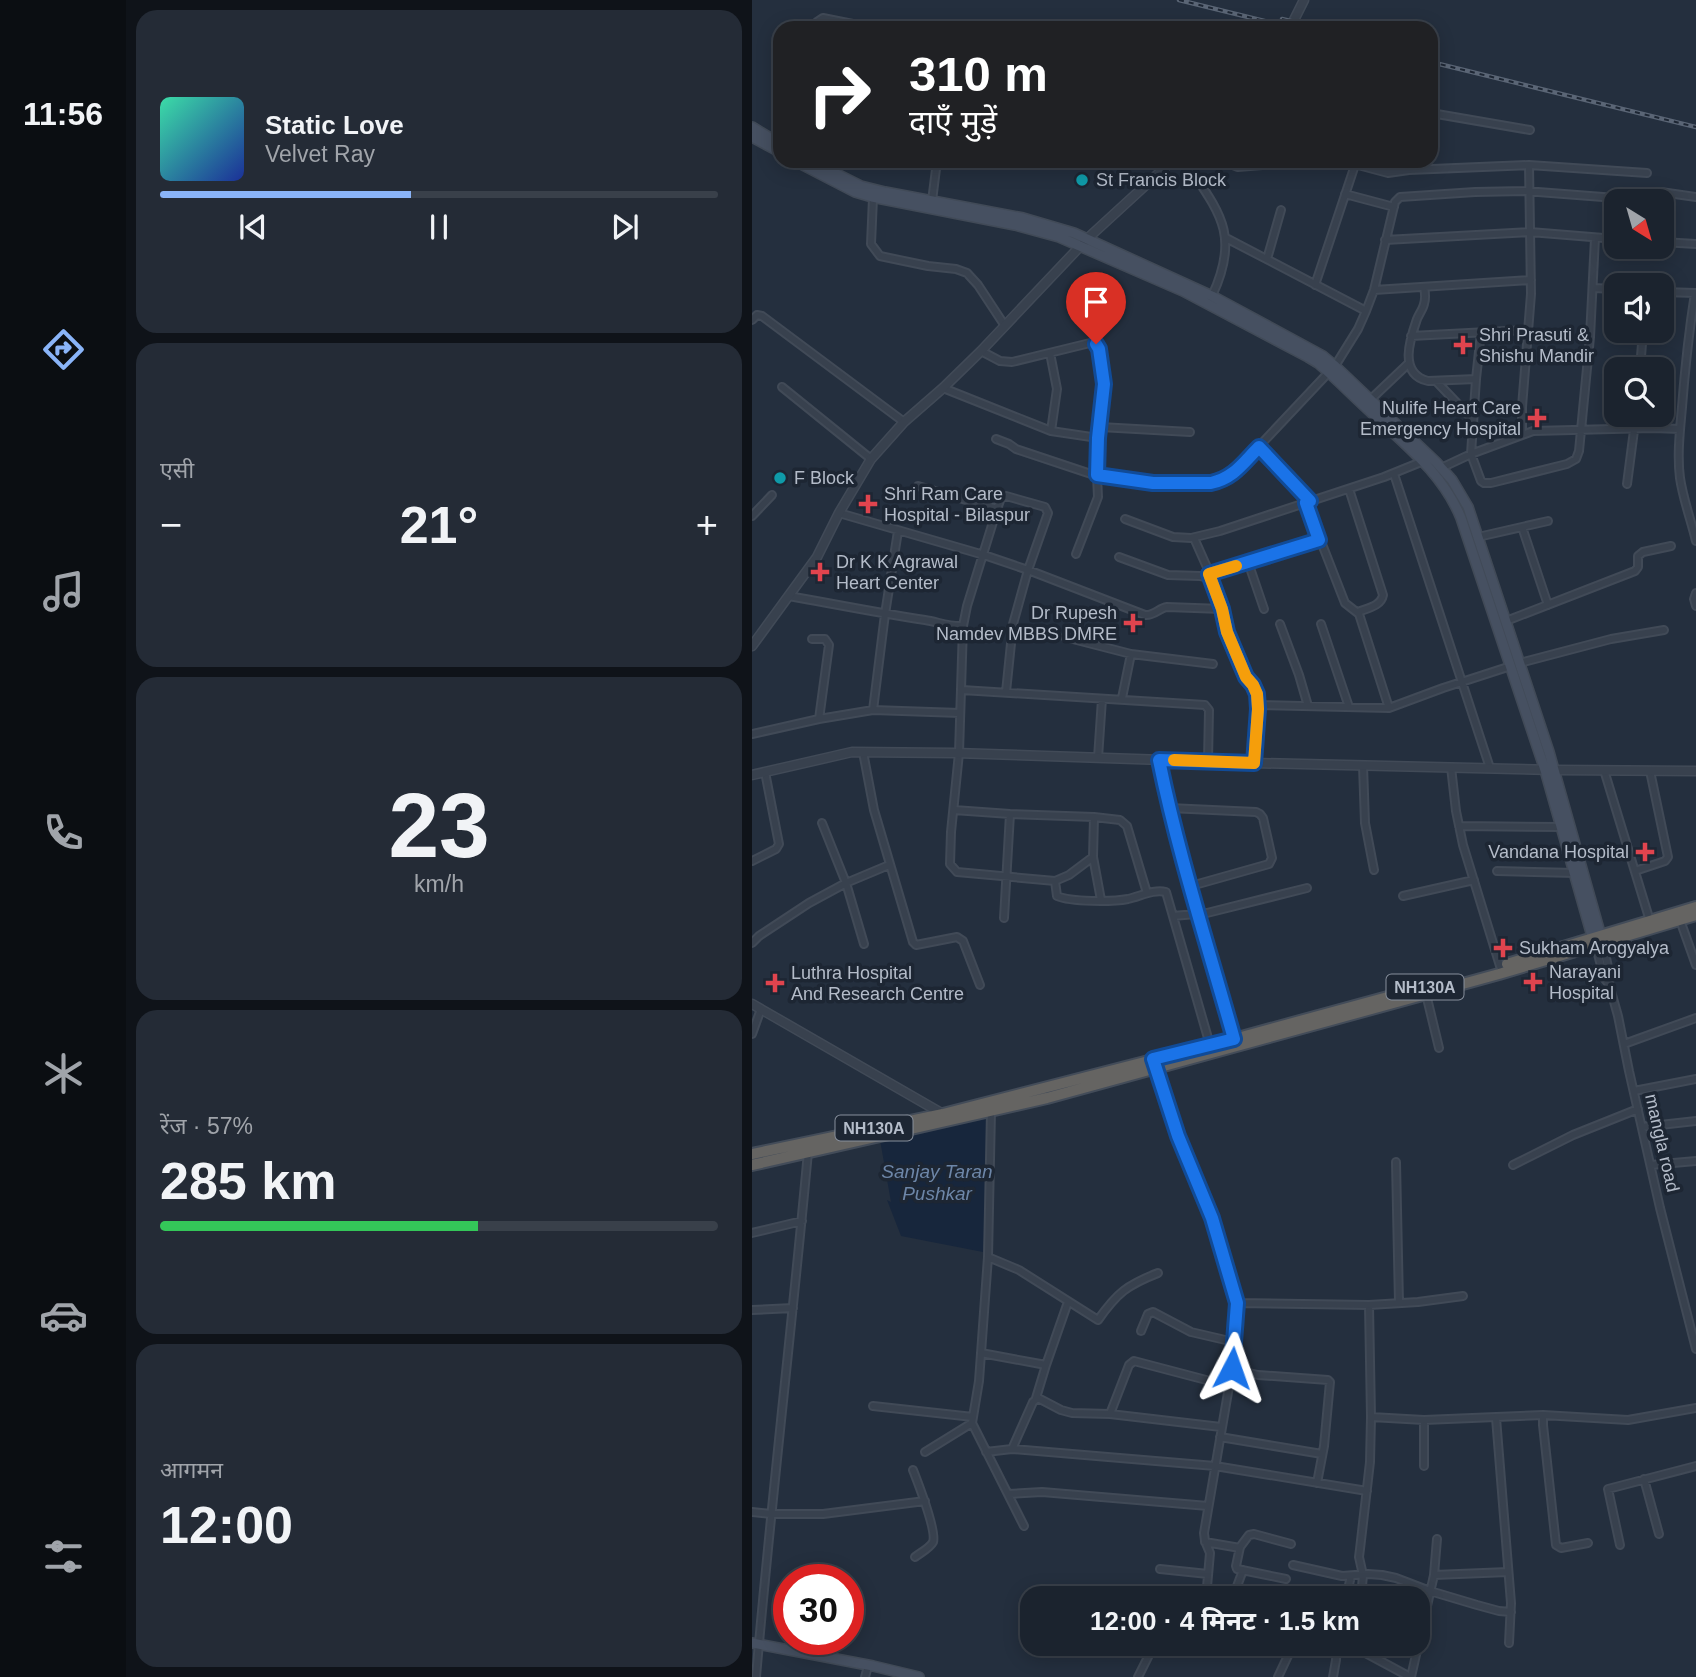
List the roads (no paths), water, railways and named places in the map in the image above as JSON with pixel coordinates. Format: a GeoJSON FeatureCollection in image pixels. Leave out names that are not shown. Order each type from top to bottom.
{"type":"FeatureCollection","features":[{"type":"Feature","properties":{"kind":"highway","name":"NH130A"},"geometry":{"type":"LineString","coordinates":[[752,1165],[1047,1098],[1210,1045],[1426,994],[1598,941],[1695,907]]}},
{"type":"Feature","properties":{"kind":"highway","name":"NH130A"},"geometry":{"type":"LineString","coordinates":[[752,1154],[943,1114],[1154,1063],[1368,1006],[1500,966],[1695,915]]}},
{"type":"Feature","properties":{"kind":"main road"},"geometry":{"type":"LineString","coordinates":[[752,127],[773,140]]}},
{"type":"Feature","properties":{"kind":"main road"},"geometry":{"type":"LineString","coordinates":[[752,137],[773,148]]}},
{"type":"Feature","properties":{"kind":"main road"},"geometry":{"type":"LineString","coordinates":[[809,168],[855,192],[873,198],[1015,225],[1084,242],[1212,296],[1312,349],[1427,459]]}},
{"type":"Feature","properties":{"kind":"main road"},"geometry":{"type":"LineString","coordinates":[[829,168],[861,186],[1023,218],[1064,229],[1084,242],[1332,369],[1370,400],[1460,492],[1506,621],[1516,664]]}},
{"type":"Feature","properties":{"kind":"main road"},"geometry":{"type":"LineString","coordinates":[[1437,470],[1458,511],[1516,664],[1550,770],[1598,941]]}},
{"type":"Feature","properties":{"kind":"main road"},"geometry":{"type":"LineString","coordinates":[[1550,770],[1561,827],[1598,941]]}},
{"type":"Feature","properties":{"kind":"main road"},"geometry":{"type":"LineString","coordinates":[[756,1643],[919,1677]]}},
{"type":"Feature","properties":{"kind":"street"},"geometry":{"type":"LineString","coordinates":[[1294,21],[1304,0]]}},
{"type":"Feature","properties":{"kind":"street"},"geometry":{"type":"LineString","coordinates":[[818,21],[821,18],[835,21]]}},
{"type":"Feature","properties":{"kind":"street"},"geometry":{"type":"LineString","coordinates":[[1438,114],[1530,130]]}},
{"type":"Feature","properties":{"kind":"street"},"geometry":{"type":"LineString","coordinates":[[1366,168],[1383,173],[1529,165],[1647,173]]}},
{"type":"Feature","properties":{"kind":"street"},"geometry":{"type":"LineString","coordinates":[[1522,434],[1531,279],[1529,165]]}},
{"type":"Feature","properties":{"kind":"street"},"geometry":{"type":"LineString","coordinates":[[932,201],[937,168]]}},
{"type":"Feature","properties":{"kind":"street"},"geometry":{"type":"LineString","coordinates":[[752,646],[817,557],[871,459],[904,422],[981,351],[1084,242],[1164,168]]}},
{"type":"Feature","properties":{"kind":"street"},"geometry":{"type":"LineString","coordinates":[[1190,168],[1214,203],[1226,238],[1224,268],[1212,296]]}},
{"type":"Feature","properties":{"kind":"street"},"geometry":{"type":"LineString","coordinates":[[1316,285],[1354,168]]}},
{"type":"Feature","properties":{"kind":"street"},"geometry":{"type":"LineString","coordinates":[[996,439],[1016,449],[1097,475],[1153,483],[1220,481],[1232,475],[1332,369],[1358,329],[1374,290],[1396,200],[1403,196],[1529,191],[1604,197]]}},
{"type":"Feature","properties":{"kind":"street"},"geometry":{"type":"LineString","coordinates":[[1345,194],[1394,207]]}},
{"type":"Feature","properties":{"kind":"street"},"geometry":{"type":"LineString","coordinates":[[1674,194],[1695,197]]}},
{"type":"Feature","properties":{"kind":"street"},"geometry":{"type":"LineString","coordinates":[[873,198],[871,244],[880,256],[967,273],[1005,326]]}},
{"type":"Feature","properties":{"kind":"street"},"geometry":{"type":"LineString","coordinates":[[1267,260],[1281,210]]}},
{"type":"Feature","properties":{"kind":"street"},"geometry":{"type":"LineString","coordinates":[[1386,240],[1530,232],[1604,238]]}},
{"type":"Feature","properties":{"kind":"street"},"geometry":{"type":"LineString","coordinates":[[1226,238],[1366,311]]}},
{"type":"Feature","properties":{"kind":"street"},"geometry":{"type":"LineString","coordinates":[[1481,332],[1471,454],[1481,481],[1491,483],[1571,463],[1578,455],[1581,430],[1590,337],[1595,238]]}},
{"type":"Feature","properties":{"kind":"street"},"geometry":{"type":"LineString","coordinates":[[1674,243],[1695,244]]}},
{"type":"Feature","properties":{"kind":"street"},"geometry":{"type":"LineString","coordinates":[[1374,290],[1531,279]]}},
{"type":"Feature","properties":{"kind":"street"},"geometry":{"type":"LineString","coordinates":[[1424,287],[1424,305],[1411,336],[1409,363],[1421,379],[1476,379]]}},
{"type":"Feature","properties":{"kind":"street"},"geometry":{"type":"LineString","coordinates":[[1593,288],[1604,288]]}},
{"type":"Feature","properties":{"kind":"street"},"geometry":{"type":"LineString","coordinates":[[1674,292],[1695,293],[1686,348],[1680,429],[1680,478],[1695,541]]}},
{"type":"Feature","properties":{"kind":"street"},"geometry":{"type":"LineString","coordinates":[[752,320],[761,315],[904,422]]}},
{"type":"Feature","properties":{"kind":"street"},"geometry":{"type":"LineString","coordinates":[[1411,336],[1527,330]]}},
{"type":"Feature","properties":{"kind":"street"},"geometry":{"type":"LineString","coordinates":[[981,351],[1006,362],[1090,344],[1098,346],[1104,384],[1098,438],[1098,491],[1096,505],[1076,554]]}},
{"type":"Feature","properties":{"kind":"street"},"geometry":{"type":"LineString","coordinates":[[1686,348],[1695,350]]}},
{"type":"Feature","properties":{"kind":"street"},"geometry":{"type":"LineString","coordinates":[[1050,353],[1057,389],[1051,431]]}},
{"type":"Feature","properties":{"kind":"street"},"geometry":{"type":"LineString","coordinates":[[1370,400],[1409,363]]}},
{"type":"Feature","properties":{"kind":"street"},"geometry":{"type":"LineString","coordinates":[[1436,381],[1473,420]]}},
{"type":"Feature","properties":{"kind":"street"},"geometry":{"type":"LineString","coordinates":[[782,387],[871,459]]}},
{"type":"Feature","properties":{"kind":"street"},"geometry":{"type":"LineString","coordinates":[[943,388],[1051,431],[1098,438]]}},
{"type":"Feature","properties":{"kind":"street"},"geometry":{"type":"LineString","coordinates":[[1100,427],[1190,432]]}},
{"type":"Feature","properties":{"kind":"street"},"geometry":{"type":"LineString","coordinates":[[1627,484],[1635,428]]}},
{"type":"Feature","properties":{"kind":"street"},"geometry":{"type":"LineString","coordinates":[[1437,470],[1522,434],[1541,430],[1680,429]]}},
{"type":"Feature","properties":{"kind":"street"},"geometry":{"type":"LineString","coordinates":[[1259,447],[1308,502],[1319,540],[1345,603],[1358,612],[1389,708]]}},
{"type":"Feature","properties":{"kind":"street"},"geometry":{"type":"LineString","coordinates":[[1125,519],[1173,537],[1194,538],[1394,474],[1427,459]]}},
{"type":"Feature","properties":{"kind":"street"},"geometry":{"type":"LineString","coordinates":[[1394,474],[1490,768]]}},
{"type":"Feature","properties":{"kind":"street"},"geometry":{"type":"LineString","coordinates":[[918,486],[997,509]]}},
{"type":"Feature","properties":{"kind":"street"},"geometry":{"type":"LineString","coordinates":[[1349,489],[1383,595],[1379,604],[1358,612]]}},
{"type":"Feature","properties":{"kind":"street"},"geometry":{"type":"LineString","coordinates":[[752,516],[772,495]]}},
{"type":"Feature","properties":{"kind":"street"},"geometry":{"type":"LineString","coordinates":[[1006,692],[1013,624],[1048,513],[1045,507],[1006,496],[1001,498],[997,509],[963,626],[959,753],[950,864],[957,872],[1055,881],[1069,875],[1093,857]]}},
{"type":"Feature","properties":{"kind":"street"},"geometry":{"type":"LineString","coordinates":[[1687,508],[1695,506]]}},
{"type":"Feature","properties":{"kind":"street"},"geometry":{"type":"LineString","coordinates":[[839,513],[984,555],[1145,615],[1167,607],[1222,609]]}},
{"type":"Feature","properties":{"kind":"street"},"geometry":{"type":"LineString","coordinates":[[1478,537],[1548,521]]}},
{"type":"Feature","properties":{"kind":"street"},"geometry":{"type":"LineString","coordinates":[[1522,527],[1548,605]]}},
{"type":"Feature","properties":{"kind":"street"},"geometry":{"type":"LineString","coordinates":[[873,710],[898,531]]}},
{"type":"Feature","properties":{"kind":"street"},"geometry":{"type":"LineString","coordinates":[[1194,538],[1222,609],[1227,632],[1246,677],[1255,689],[1259,705],[1254,763]]}},
{"type":"Feature","properties":{"kind":"street"},"geometry":{"type":"LineString","coordinates":[[1119,557],[1168,575],[1210,576],[1319,540]]}},
{"type":"Feature","properties":{"kind":"street"},"geometry":{"type":"LineString","coordinates":[[1506,621],[1635,571],[1638,567],[1638,556],[1642,552],[1671,546]]}},
{"type":"Feature","properties":{"kind":"street"},"geometry":{"type":"LineString","coordinates":[[1248,562],[1264,609]]}},
{"type":"Feature","properties":{"kind":"street"},"geometry":{"type":"LineString","coordinates":[[1695,593],[1695,606]]}},
{"type":"Feature","properties":{"kind":"street"},"geometry":{"type":"LineString","coordinates":[[789,596],[963,626]]}},
{"type":"Feature","properties":{"kind":"street"},"geometry":{"type":"LineString","coordinates":[[1280,624],[1308,706]]}},
{"type":"Feature","properties":{"kind":"street"},"geometry":{"type":"LineString","coordinates":[[1321,624],[1349,708]]}},
{"type":"Feature","properties":{"kind":"street"},"geometry":{"type":"LineString","coordinates":[[1259,705],[1389,708],[1516,664],[1611,639],[1664,630]]}},
{"type":"Feature","properties":{"kind":"street"},"geometry":{"type":"LineString","coordinates":[[1065,637],[1131,654],[1213,664]]}},
{"type":"Feature","properties":{"kind":"street"},"geometry":{"type":"LineString","coordinates":[[812,639],[825,639],[829,645],[819,719]]}},
{"type":"Feature","properties":{"kind":"street"},"geometry":{"type":"LineString","coordinates":[[1122,698],[1131,654]]}},
{"type":"Feature","properties":{"kind":"street"},"geometry":{"type":"LineString","coordinates":[[962,690],[1122,698],[1206,706],[1209,710],[1208,761]]}},
{"type":"Feature","properties":{"kind":"street"},"geometry":{"type":"LineString","coordinates":[[1098,758],[1102,699]]}},
{"type":"Feature","properties":{"kind":"street"},"geometry":{"type":"LineString","coordinates":[[752,734],[873,710],[960,713]]}},
{"type":"Feature","properties":{"kind":"street"},"geometry":{"type":"LineString","coordinates":[[752,775],[852,752],[1550,770],[1695,771]]}},
{"type":"Feature","properties":{"kind":"street"},"geometry":{"type":"LineString","coordinates":[[863,752],[874,810],[913,942],[916,945],[960,937],[980,985]]}},
{"type":"Feature","properties":{"kind":"street"},"geometry":{"type":"LineString","coordinates":[[1159,760],[1180,852],[1234,1039]]}},
{"type":"Feature","properties":{"kind":"street"},"geometry":{"type":"LineString","coordinates":[[1363,765],[1365,823],[1374,870]]}},
{"type":"Feature","properties":{"kind":"street"},"geometry":{"type":"LineString","coordinates":[[1451,767],[1459,826],[1500,966]]}},
{"type":"Feature","properties":{"kind":"street"},"geometry":{"type":"LineString","coordinates":[[1604,770],[1650,921]]}},
{"type":"Feature","properties":{"kind":"street"},"geometry":{"type":"LineString","coordinates":[[1635,871],[1665,861],[1668,857],[1650,771]]}},
{"type":"Feature","properties":{"kind":"street"},"geometry":{"type":"LineString","coordinates":[[752,861],[776,849],[779,844],[765,772]]}},
{"type":"Feature","properties":{"kind":"street"},"geometry":{"type":"LineString","coordinates":[[1169,808],[1256,812],[1263,818],[1272,858],[1269,863],[1191,886]]}},
{"type":"Feature","properties":{"kind":"street"},"geometry":{"type":"LineString","coordinates":[[954,810],[1120,820],[1127,826],[1147,893]]}},
{"type":"Feature","properties":{"kind":"street"},"geometry":{"type":"LineString","coordinates":[[1004,918],[1010,814]]}},
{"type":"Feature","properties":{"kind":"street"},"geometry":{"type":"LineString","coordinates":[[1094,817],[1093,857],[1101,900]]}},
{"type":"Feature","properties":{"kind":"street"},"geometry":{"type":"LineString","coordinates":[[822,823],[846,883],[864,944]]}},
{"type":"Feature","properties":{"kind":"street"},"geometry":{"type":"LineString","coordinates":[[1459,826],[1561,827]]}},
{"type":"Feature","properties":{"kind":"street"},"geometry":{"type":"LineString","coordinates":[[752,943],[809,903],[889,864]]}},
{"type":"Feature","properties":{"kind":"street"},"geometry":{"type":"LineString","coordinates":[[1497,871],[1574,873]]}},
{"type":"Feature","properties":{"kind":"street"},"geometry":{"type":"LineString","coordinates":[[1403,896],[1474,880]]}},
{"type":"Feature","properties":{"kind":"street"},"geometry":{"type":"LineString","coordinates":[[1055,881],[1058,897],[1068,900],[1123,900],[1147,893],[1166,892],[1210,1045]]}},
{"type":"Feature","properties":{"kind":"street"},"geometry":{"type":"LineString","coordinates":[[1173,916],[1199,914],[1307,888]]}},
{"type":"Feature","properties":{"kind":"street"},"geometry":{"type":"LineString","coordinates":[[1680,920],[1695,965]]}},
{"type":"Feature","properties":{"kind":"street","name":"mangla road"},"geometry":{"type":"LineString","coordinates":[[1598,941],[1610,976],[1609,984],[1695,1349]]}},
{"type":"Feature","properties":{"kind":"street"},"geometry":{"type":"LineString","coordinates":[[1426,994],[1439,1048]]}},
{"type":"Feature","properties":{"kind":"street"},"geometry":{"type":"LineString","coordinates":[[752,1004],[943,1114]]}},
{"type":"Feature","properties":{"kind":"street"},"geometry":{"type":"LineString","coordinates":[[752,1034],[761,1009]]}},
{"type":"Feature","properties":{"kind":"street"},"geometry":{"type":"LineString","coordinates":[[1624,1044],[1695,1018]]}},
{"type":"Feature","properties":{"kind":"street"},"geometry":{"type":"LineString","coordinates":[[1154,1063],[1178,1136],[1212,1218],[1237,1303],[1232,1368],[1204,1533],[1210,1553],[1207,1586]]}},
{"type":"Feature","properties":{"kind":"street"},"geometry":{"type":"LineString","coordinates":[[1634,1091],[1695,1079]]}},
{"type":"Feature","properties":{"kind":"street"},"geometry":{"type":"LineString","coordinates":[[1513,1165],[1573,1135],[1638,1109]]}},
{"type":"Feature","properties":{"kind":"street"},"geometry":{"type":"LineString","coordinates":[[991,1111],[988,1257],[979,1381],[973,1420],[986,1452],[1024,1525]]}},
{"type":"Feature","properties":{"kind":"street"},"geometry":{"type":"LineString","coordinates":[[1642,1127],[1695,1121]]}},
{"type":"Feature","properties":{"kind":"street"},"geometry":{"type":"LineString","coordinates":[[756,1677],[756,1643],[808,1153]]}},
{"type":"Feature","properties":{"kind":"street"},"geometry":{"type":"LineString","coordinates":[[1651,1165],[1695,1161]]}},
{"type":"Feature","properties":{"kind":"street"},"geometry":{"type":"LineString","coordinates":[[1396,1162],[1399,1303]]}},
{"type":"Feature","properties":{"kind":"street"},"geometry":{"type":"LineString","coordinates":[[752,1233],[802,1221]]}},
{"type":"Feature","properties":{"kind":"street"},"geometry":{"type":"LineString","coordinates":[[988,1257],[1019,1269],[1098,1320],[1124,1289],[1158,1273]]}},
{"type":"Feature","properties":{"kind":"street"},"geometry":{"type":"LineString","coordinates":[[1237,1303],[1369,1305],[1463,1296]]}},
{"type":"Feature","properties":{"kind":"street"},"geometry":{"type":"LineString","coordinates":[[1012,1449],[1036,1398],[1068,1302]]}},
{"type":"Feature","properties":{"kind":"street"},"geometry":{"type":"LineString","coordinates":[[1362,1586],[1359,1558],[1370,1462],[1369,1305]]}},
{"type":"Feature","properties":{"kind":"street"},"geometry":{"type":"LineString","coordinates":[[752,1310],[793,1308]]}},
{"type":"Feature","properties":{"kind":"street"},"geometry":{"type":"LineString","coordinates":[[1141,1331],[1148,1314],[1152,1312],[1191,1332],[1234,1342]]}},
{"type":"Feature","properties":{"kind":"street"},"geometry":{"type":"LineString","coordinates":[[981,1353],[1046,1365]]}},
{"type":"Feature","properties":{"kind":"street"},"geometry":{"type":"LineString","coordinates":[[1110,1414],[1132,1361],[1229,1386]]}},
{"type":"Feature","properties":{"kind":"street"},"geometry":{"type":"LineString","coordinates":[[1232,1368],[1258,1374],[1329,1381],[1331,1385],[1317,1483]]}},
{"type":"Feature","properties":{"kind":"street"},"geometry":{"type":"LineString","coordinates":[[1036,1398],[1061,1410],[1072,1412],[1221,1427]]}},
{"type":"Feature","properties":{"kind":"street"},"geometry":{"type":"LineString","coordinates":[[873,1406],[973,1420]]}},
{"type":"Feature","properties":{"kind":"street"},"geometry":{"type":"LineString","coordinates":[[1371,1417],[1424,1420],[1544,1415],[1628,1420],[1695,1408]]}},
{"type":"Feature","properties":{"kind":"street"},"geometry":{"type":"LineString","coordinates":[[1544,1415],[1556,1545],[1561,1548],[1588,1543]]}},
{"type":"Feature","properties":{"kind":"street"},"geometry":{"type":"LineString","coordinates":[[1496,1418],[1511,1612],[1509,1643]]}},
{"type":"Feature","properties":{"kind":"street"},"geometry":{"type":"LineString","coordinates":[[925,1452],[973,1420]]}},
{"type":"Feature","properties":{"kind":"street"},"geometry":{"type":"LineString","coordinates":[[1424,1420],[1424,1466]]}},
{"type":"Feature","properties":{"kind":"street"},"geometry":{"type":"LineString","coordinates":[[1220,1437],[1322,1454]]}},
{"type":"Feature","properties":{"kind":"street"},"geometry":{"type":"LineString","coordinates":[[986,1452],[1012,1449],[1215,1466],[1367,1491]]}},
{"type":"Feature","properties":{"kind":"street"},"geometry":{"type":"LineString","coordinates":[[1619,1545],[1608,1490],[1695,1466]]}},
{"type":"Feature","properties":{"kind":"street"},"geometry":{"type":"LineString","coordinates":[[913,1470],[925,1502],[933,1540],[930,1546],[915,1557]]}},
{"type":"Feature","properties":{"kind":"street"},"geometry":{"type":"LineString","coordinates":[[1644,1479],[1659,1534]]}},
{"type":"Feature","properties":{"kind":"street"},"geometry":{"type":"LineString","coordinates":[[1008,1494],[1042,1492],[1209,1506]]}},
{"type":"Feature","properties":{"kind":"street"},"geometry":{"type":"LineString","coordinates":[[752,1512],[823,1514],[925,1502]]}},
{"type":"Feature","properties":{"kind":"street"},"geometry":{"type":"LineString","coordinates":[[1286,1579],[1236,1567],[1240,1548],[1251,1534],[1292,1544]]}},
{"type":"Feature","properties":{"kind":"street"},"geometry":{"type":"LineString","coordinates":[[1437,1539],[1430,1591],[1511,1612]]}},
{"type":"Feature","properties":{"kind":"street"},"geometry":{"type":"LineString","coordinates":[[1205,1542],[1240,1548]]}},
{"type":"Feature","properties":{"kind":"street"},"geometry":{"type":"LineString","coordinates":[[1293,1565],[1342,1576],[1382,1575],[1417,1586]]}},
{"type":"Feature","properties":{"kind":"street"},"geometry":{"type":"LineString","coordinates":[[1160,1569],[1208,1574]]}},
{"type":"Feature","properties":{"kind":"street"},"geometry":{"type":"LineString","coordinates":[[1238,1586],[1243,1570]]}},
{"type":"Feature","properties":{"kind":"street"},"geometry":{"type":"LineString","coordinates":[[1434,1575],[1508,1572]]}},
{"type":"Feature","properties":{"kind":"street"},"geometry":{"type":"LineString","coordinates":[[1349,1586],[1351,1576]]}},
{"type":"Feature","properties":{"kind":"street"},"geometry":{"type":"LineString","coordinates":[[1139,1677],[1149,1656]]}},
{"type":"Feature","properties":{"kind":"street"},"geometry":{"type":"LineString","coordinates":[[1278,1677],[1288,1656]]}},
{"type":"Feature","properties":{"kind":"street"},"geometry":{"type":"LineString","coordinates":[[1333,1677],[1336,1656]]}},
{"type":"Feature","properties":{"kind":"street"},"geometry":{"type":"LineString","coordinates":[[1370,1656],[1411,1677],[1416,1656]]}},
{"type":"Feature","properties":{"kind":"street"},"geometry":{"type":"LineString","coordinates":[[865,1677],[868,1665]]}},
{"type":"Feature","properties":{"kind":"water","name":"Sanjay Taran Pushkar"},"geometry":{"type":"Polygon","coordinates":[[[991,1117],[983,1252],[901,1236],[887,1200],[891,1202],[880,1140],[991,1117]]]}},
{"type":"Feature","properties":{"kind":"railway"},"geometry":{"type":"LineString","coordinates":[[1179,0],[1264,21]]}},
{"type":"Feature","properties":{"kind":"railway"},"geometry":{"type":"LineString","coordinates":[[1282,19],[1290,21]]}},
{"type":"Feature","properties":{"kind":"railway"},"geometry":{"type":"LineString","coordinates":[[1438,64],[1696,127]]}},
{"type":"Feature","properties":{"kind":"place","name":"St Francis Block"},"geometry":{"type":"Point","coordinates":[1082,180]}},
{"type":"Feature","properties":{"kind":"place","name":"Shri Prasuti & Shishu Mandir"},"geometry":{"type":"Point","coordinates":[1463,345]}},
{"type":"Feature","properties":{"kind":"place","name":"Nulife Heart Care Emergency Hospital"},"geometry":{"type":"Point","coordinates":[1537,418]}},
{"type":"Feature","properties":{"kind":"place","name":"F Block"},"geometry":{"type":"Point","coordinates":[780,478]}},
{"type":"Feature","properties":{"kind":"place","name":"Shri Ram Care Hospital - Bilaspur"},"geometry":{"type":"Point","coordinates":[868,504]}},
{"type":"Feature","properties":{"kind":"place","name":"Dr K K Agrawal Heart Center"},"geometry":{"type":"Point","coordinates":[820,572]}},
{"type":"Feature","properties":{"kind":"place","name":"Dr Rupesh Namdev MBBS DMRE"},"geometry":{"type":"Point","coordinates":[1133,623]}},
{"type":"Feature","properties":{"kind":"place","name":"Vandana Hospital"},"geometry":{"type":"Point","coordinates":[1645,852]}},
{"type":"Feature","properties":{"kind":"place","name":"Sukham Arogyalya"},"geometry":{"type":"Point","coordinates":[1503,948]}},
{"type":"Feature","properties":{"kind":"place","name":"Narayani Hospital"},"geometry":{"type":"Point","coordinates":[1533,982]}},
{"type":"Feature","properties":{"kind":"place","name":"Luthra Hospital And Research Centre"},"geometry":{"type":"Point","coordinates":[775,983]}}]}
